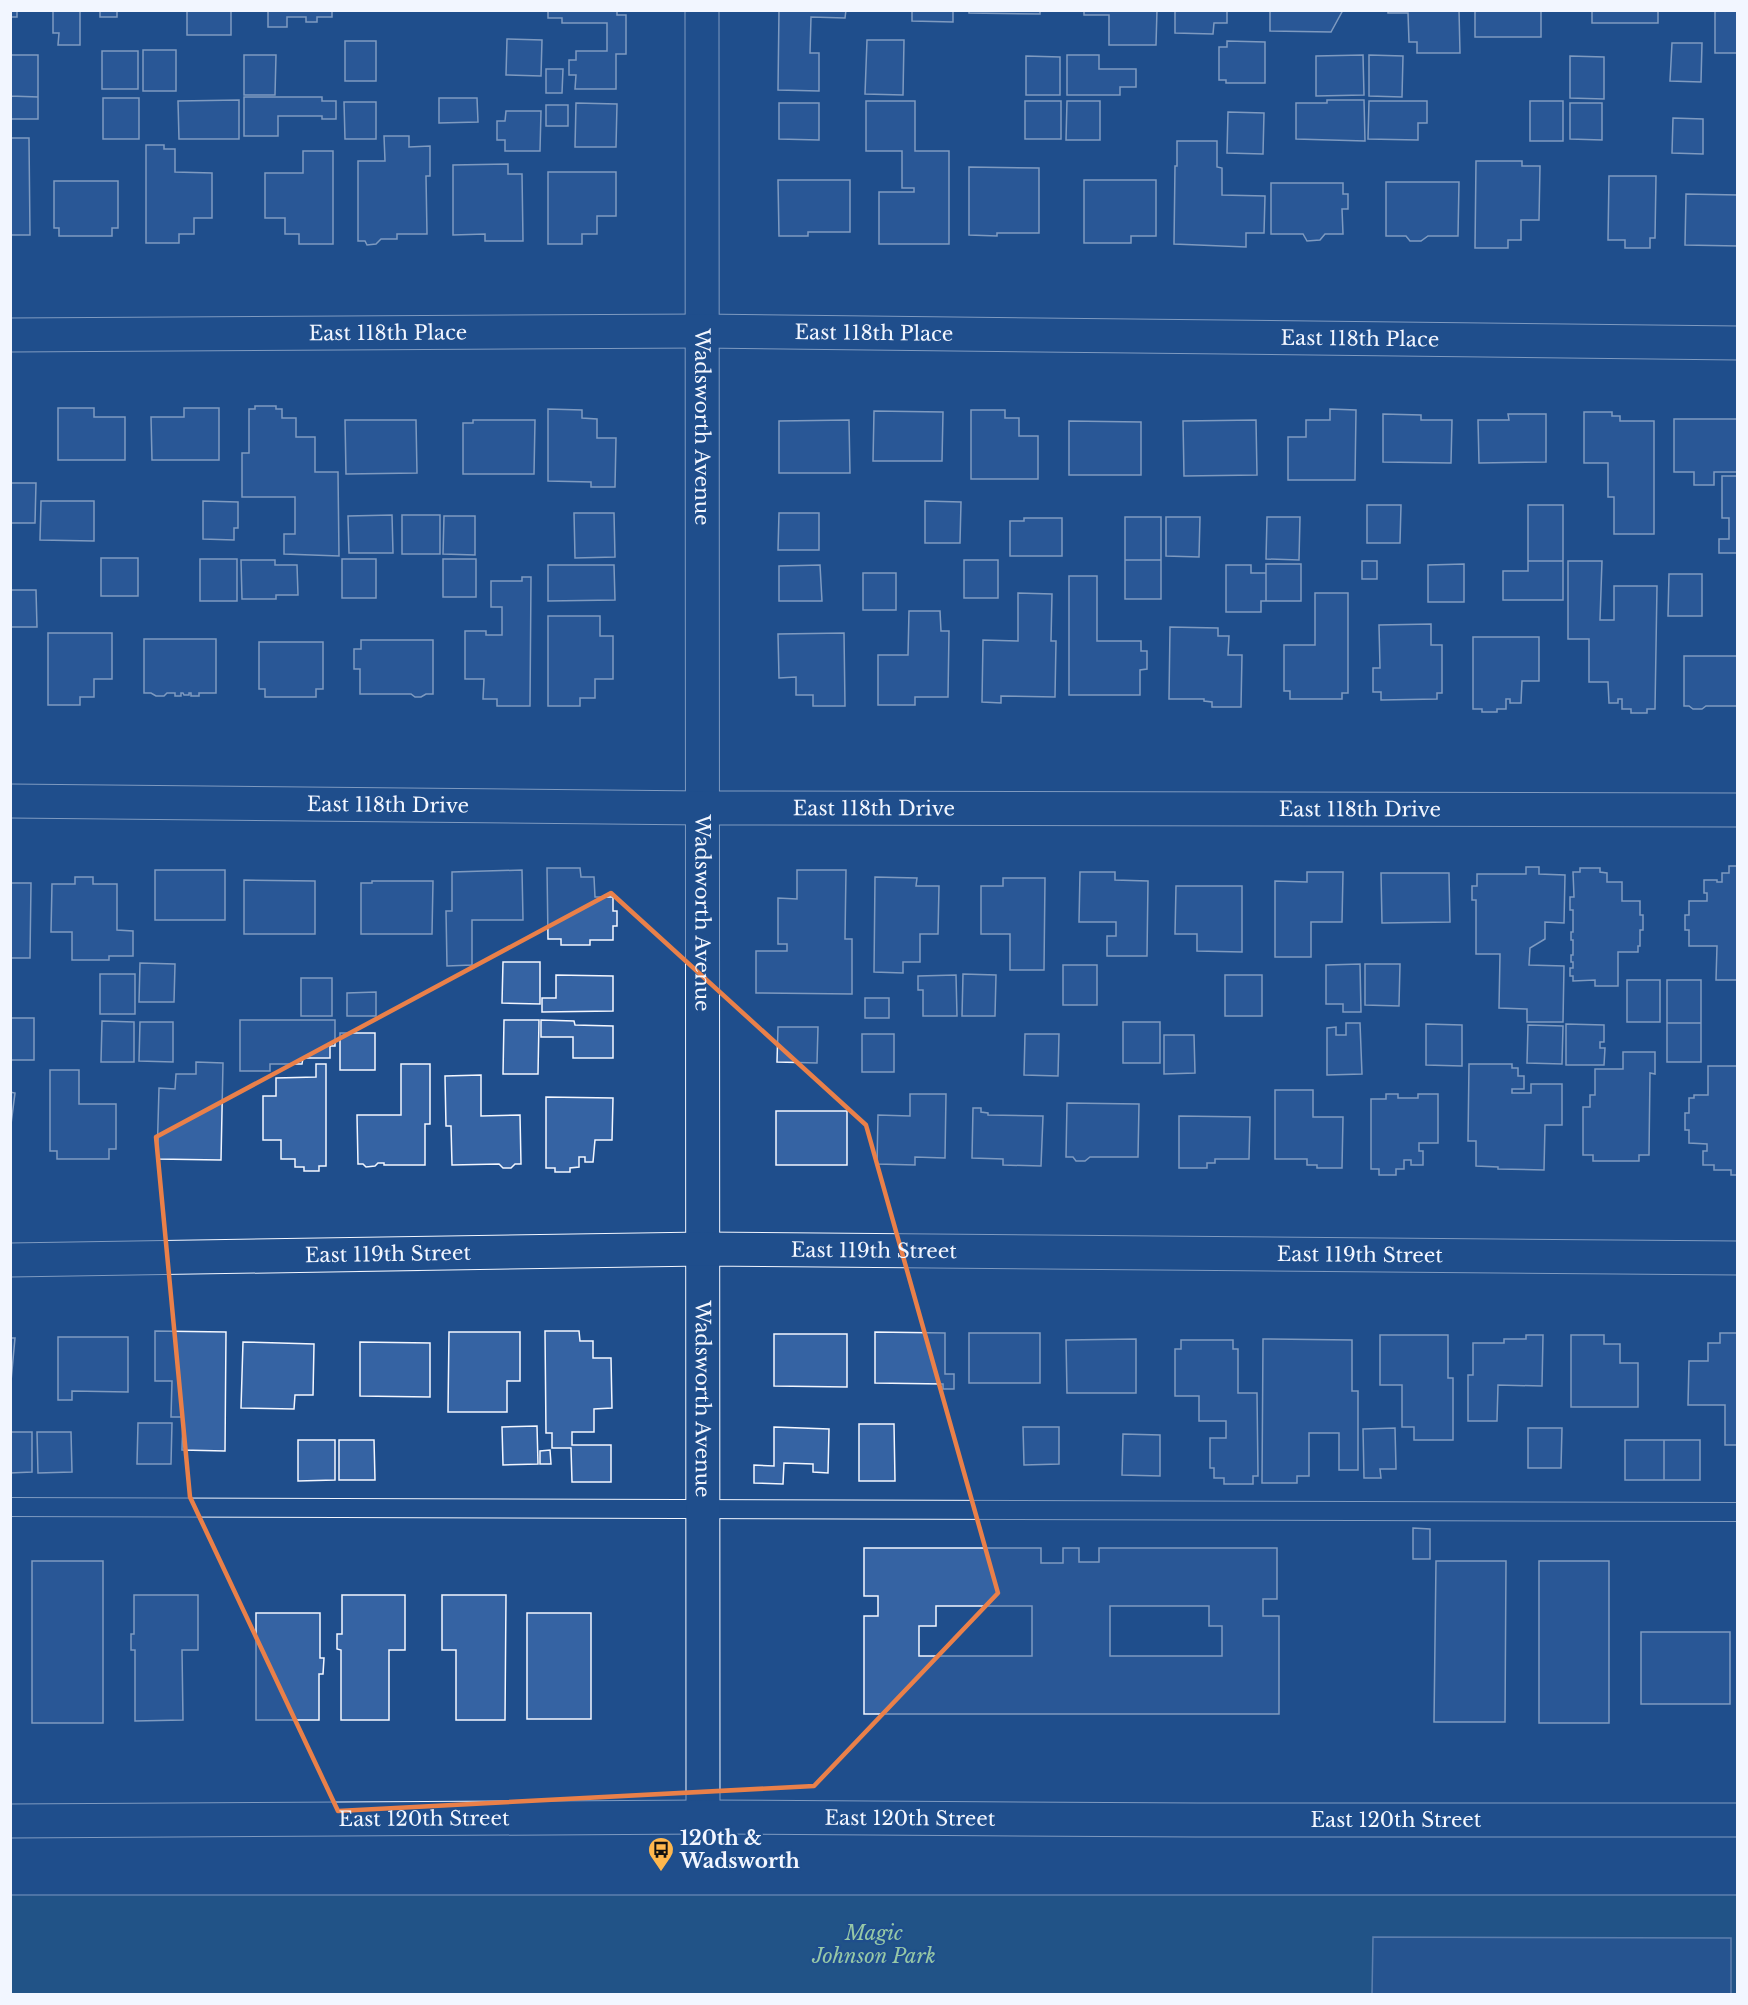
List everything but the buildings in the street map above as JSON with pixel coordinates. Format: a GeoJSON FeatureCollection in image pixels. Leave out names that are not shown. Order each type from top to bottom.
{"type":"FeatureCollection","features":[{"type":"Feature","properties":{"kind":"street","name":"Wadsworth Avenue"},"geometry":{"type":"LineString","coordinates":[[702,10],[703,1817]]}},
{"type":"Feature","properties":{"kind":"street","name":"East 118th Place"},"geometry":{"type":"LineString","coordinates":[[10,335],[702,331],[1737,343]]}},
{"type":"Feature","properties":{"kind":"street","name":"East 118th Drive"},"geometry":{"type":"LineString","coordinates":[[10,801],[703,808],[1737,810]]}},
{"type":"Feature","properties":{"kind":"street","name":"East 119th Street"},"geometry":{"type":"LineString","coordinates":[[10,1260],[703,1249],[1737,1258]]}},
{"type":"Feature","properties":{"kind":"street","name":"East 120th Street"},"geometry":{"type":"LineString","coordinates":[[10,1821],[703,1817],[1737,1821]]}},
{"type":"Feature","properties":{"kind":"lane"},"geometry":{"type":"LineString","coordinates":[[10,1508],[1737,1512]]}},
{"type":"Feature","properties":{"kind":"highlighted area"},"geometry":{"type":"Polygon","coordinates":[[[611,893],[866,1125],[998,1593],[814,1786],[338,1811],[190,1497],[156,1137],[611,893]]]}},
{"type":"Feature","properties":{"kind":"green space","name":"Magic Johnson Park"},"geometry":{"type":"Polygon","coordinates":[[[10,1895],[1737,1895],[1737,1994],[11,1994],[10,1895]]]}},
{"type":"Feature","properties":{"kind":"shaded area"},"geometry":{"type":"Polygon","coordinates":[[[1373,1937],[1731,1938],[1731,1994],[1372,1994],[1373,1937]]]}},
{"type":"Feature","properties":{"kind":"place","name":"120th & Wadsworth"},"geometry":{"type":"Point","coordinates":[661,1873]}}]}
